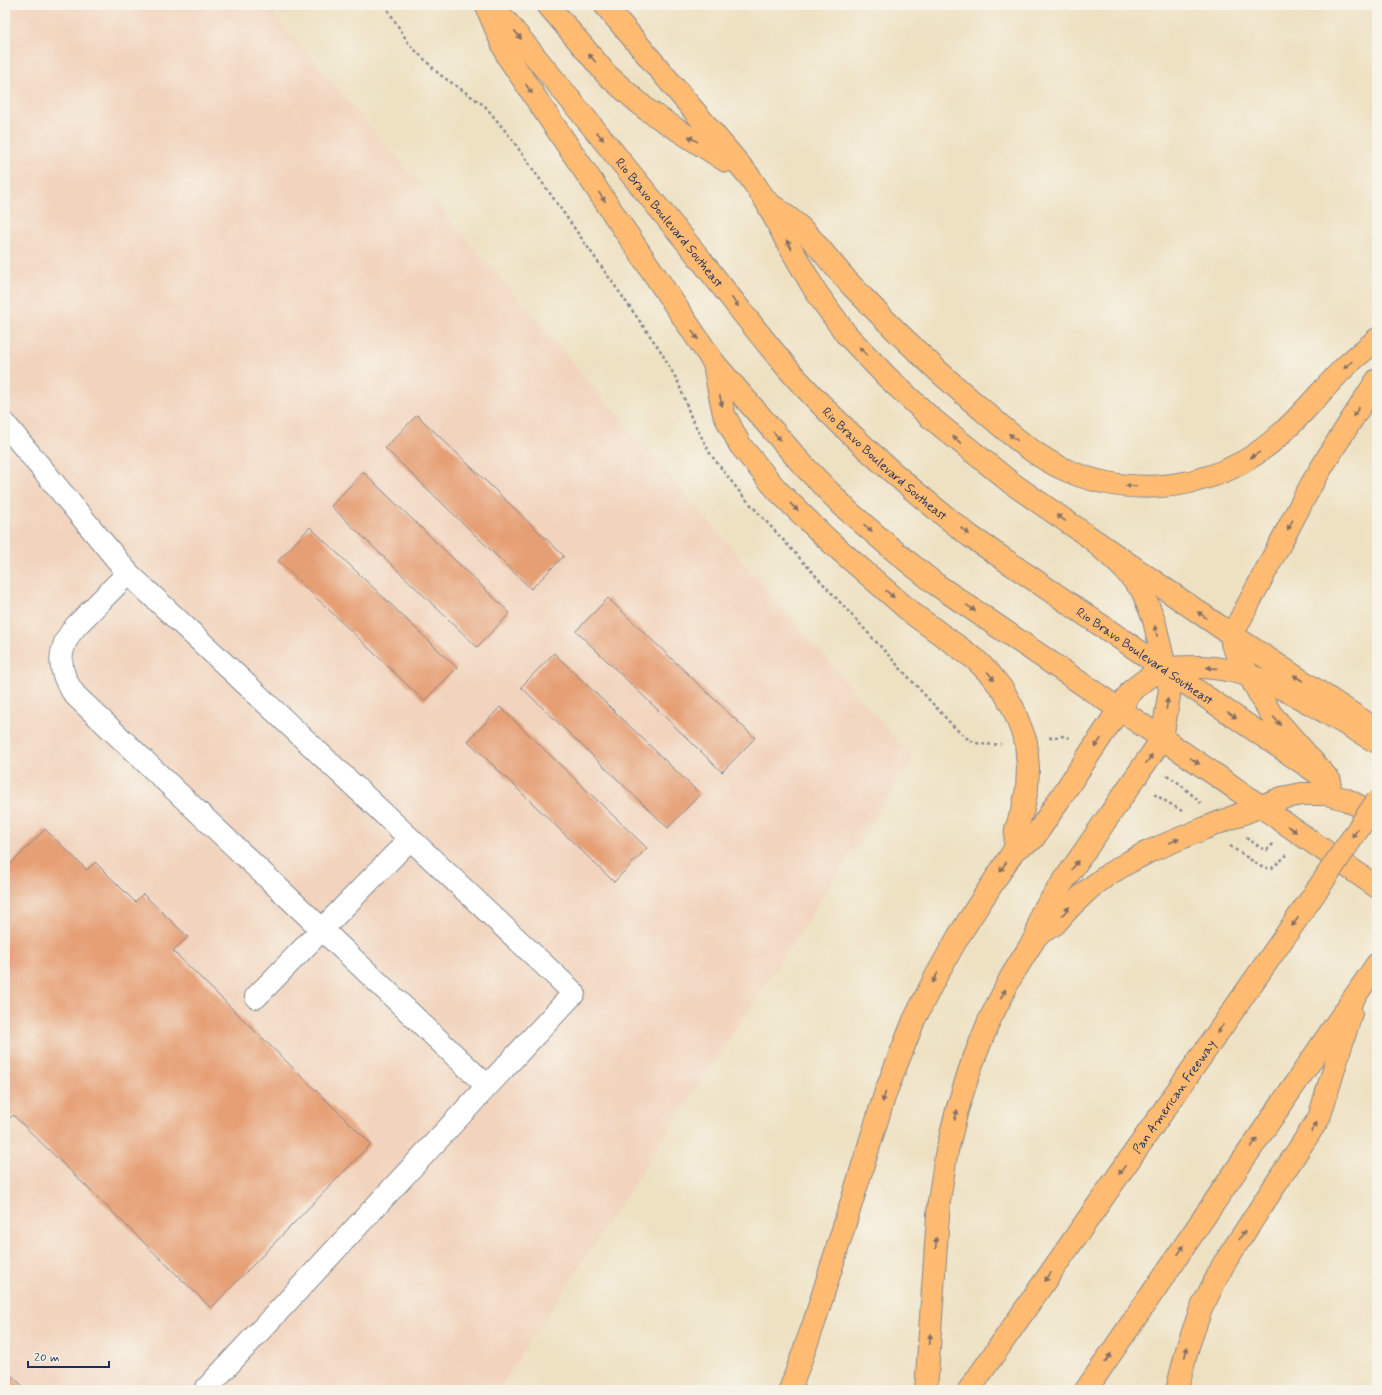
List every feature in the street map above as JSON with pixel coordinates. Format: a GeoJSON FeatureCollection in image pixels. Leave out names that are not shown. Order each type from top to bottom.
{"type":"FeatureCollection","features":[{"type":"Feature","properties":{"kind":"main road"},"geometry":{"type":"LineString","coordinates":[[485,5],[508,57],[714,363],[802,464],[847,510],[937,585],[1377,887]]}},
{"type":"Feature","properties":{"kind":"main road","name":"Rio Bravo Boulevard Southeast"},"geometry":{"type":"LineString","coordinates":[[493,5],[756,330],[797,378],[840,424],[916,492],[970,536],[1377,814]]}},
{"type":"Feature","properties":{"kind":"main road"},"geometry":{"type":"LineString","coordinates":[[548,5],[607,75],[647,110],[749,176]]}},
{"type":"Feature","properties":{"kind":"main road"},"geometry":{"type":"LineString","coordinates":[[605,5],[749,176],[766,201],[787,242],[816,292],[846,334],[931,418],[1010,482],[1232,635],[1377,730]]}},
{"type":"Feature","properties":{"kind":"main road"},"geometry":{"type":"LineString","coordinates":[[766,201],[802,229],[850,284],[901,337],[959,391],[1020,442],[1043,458],[1068,471],[1093,480],[1121,485],[1148,487],[1176,485],[1200,480],[1239,464],[1264,448],[1283,433],[1341,370],[1377,339]]}},
{"type":"Feature","properties":{"kind":"main road"},"geometry":{"type":"LineString","coordinates":[[714,363],[724,414],[740,445],[777,490],[913,614],[976,659],[1003,690],[1013,708],[1026,742],[1027,755],[1027,789],[1023,809],[1016,829],[1015,849]]}},
{"type":"Feature","properties":{"kind":"main road"},"geometry":{"type":"LineString","coordinates":[[1330,782],[1271,714],[1232,644],[1232,635],[1311,485],[1341,434],[1377,380]]}},
{"type":"Feature","properties":{"kind":"main road"},"geometry":{"type":"LineString","coordinates":[[926,1390],[939,1201],[951,1133],[971,1066],[989,1021],[1011,977],[1037,935],[1041,914],[1162,740],[1170,689],[1154,620],[1142,590],[1123,568],[1093,540]]}},
{"type":"Feature","properties":{"kind":"main road"},"geometry":{"type":"LineString","coordinates":[[790,1390],[814,1323],[886,1091],[914,1020],[938,971],[958,937],[1015,849],[1033,839],[1132,690],[1153,675],[1165,670],[1188,667],[1207,667],[1231,670],[1271,683],[1308,701],[1357,732],[1377,742]]}},
{"type":"Feature","properties":{"kind":"main road"},"geometry":{"type":"LineString","coordinates":[[1037,935],[1055,924],[1089,889],[1109,874],[1129,862],[1150,851],[1282,798],[1302,794],[1326,794],[1345,799],[1377,814]]}},
{"type":"Feature","properties":{"kind":"main road","name":"Pan American Freeway"},"geometry":{"type":"LineString","coordinates":[[969,1390],[1317,890],[1377,801]]}},
{"type":"Feature","properties":{"kind":"main road"},"geometry":{"type":"LineString","coordinates":[[1086,1390],[1367,979]]}},
{"type":"Feature","properties":{"kind":"main road"},"geometry":{"type":"LineString","coordinates":[[1177,1390],[1188,1346],[1199,1317],[1223,1265],[1319,1118],[1367,979]]}},
{"type":"Feature","properties":{"kind":"street"},"geometry":{"type":"LineString","coordinates":[[5,424],[128,573],[574,993],[205,1390]]}},
{"type":"Feature","properties":{"kind":"street"},"geometry":{"type":"LineString","coordinates":[[128,573],[76,626],[64,643],[61,664],[68,686],[76,696],[487,1086]]}},
{"type":"Feature","properties":{"kind":"street"},"geometry":{"type":"LineString","coordinates":[[256,998],[410,839]]}},
{"type":"Feature","properties":{"kind":"path"},"geometry":{"type":"LineString","coordinates":[[385,5],[409,44],[438,74],[485,106],[511,138],[660,350],[678,382],[691,418],[711,455],[742,495],[954,727],[968,740],[976,744],[1005,744]]}},
{"type":"Feature","properties":{"kind":"path"},"geometry":{"type":"LineString","coordinates":[[1043,739],[1062,736],[1068,737],[1075,741]]}},
{"type":"Feature","properties":{"kind":"path"},"geometry":{"type":"LineString","coordinates":[[1161,770],[1180,784],[1202,804]]}},
{"type":"Feature","properties":{"kind":"path"},"geometry":{"type":"LineString","coordinates":[[1147,790],[1188,815]]}},
{"type":"Feature","properties":{"kind":"path"},"geometry":{"type":"LineString","coordinates":[[1241,834],[1263,850],[1267,850],[1276,842]]}},
{"type":"Feature","properties":{"kind":"path"},"geometry":{"type":"LineString","coordinates":[[1224,842],[1263,868],[1272,868],[1292,851]]}},
{"type":"Feature","properties":{"kind":"shaded area"},"geometry":{"type":"Polygon","coordinates":[[[5,5],[266,5],[913,760],[498,1390],[5,1390],[5,5]]]}},
{"type":"Feature","properties":{"kind":"building"},"geometry":{"type":"Polygon","coordinates":[[[417,415],[564,556],[531,589],[385,448],[417,415]]]}},
{"type":"Feature","properties":{"kind":"building"},"geometry":{"type":"Polygon","coordinates":[[[363,472],[510,613],[477,647],[331,506],[363,472]]]}},
{"type":"Feature","properties":{"kind":"building"},"geometry":{"type":"Polygon","coordinates":[[[310,527],[457,668],[424,701],[278,561],[310,527]]]}},
{"type":"Feature","properties":{"kind":"building"},"geometry":{"type":"Polygon","coordinates":[[[608,598],[755,738],[722,772],[576,631],[608,598]]]}},
{"type":"Feature","properties":{"kind":"building"},"geometry":{"type":"Polygon","coordinates":[[[554,653],[700,794],[668,828],[521,687],[554,653]]]}},
{"type":"Feature","properties":{"kind":"building"},"geometry":{"type":"Polygon","coordinates":[[[500,707],[647,848],[614,882],[468,741],[500,707]]]}},
{"type":"Feature","properties":{"kind":"building"},"geometry":{"type":"Polygon","coordinates":[[[45,829],[87,870],[95,862],[135,902],[143,894],[188,937],[173,951],[371,1144],[211,1308],[13,1115],[5,1123],[5,864],[8,867],[45,829]]]}},
{"type":"Feature","properties":{"kind":"building"},"geometry":{"type":"Polygon","coordinates":[[[5,1369],[27,1390],[5,1390],[5,1369]]]}}]}
